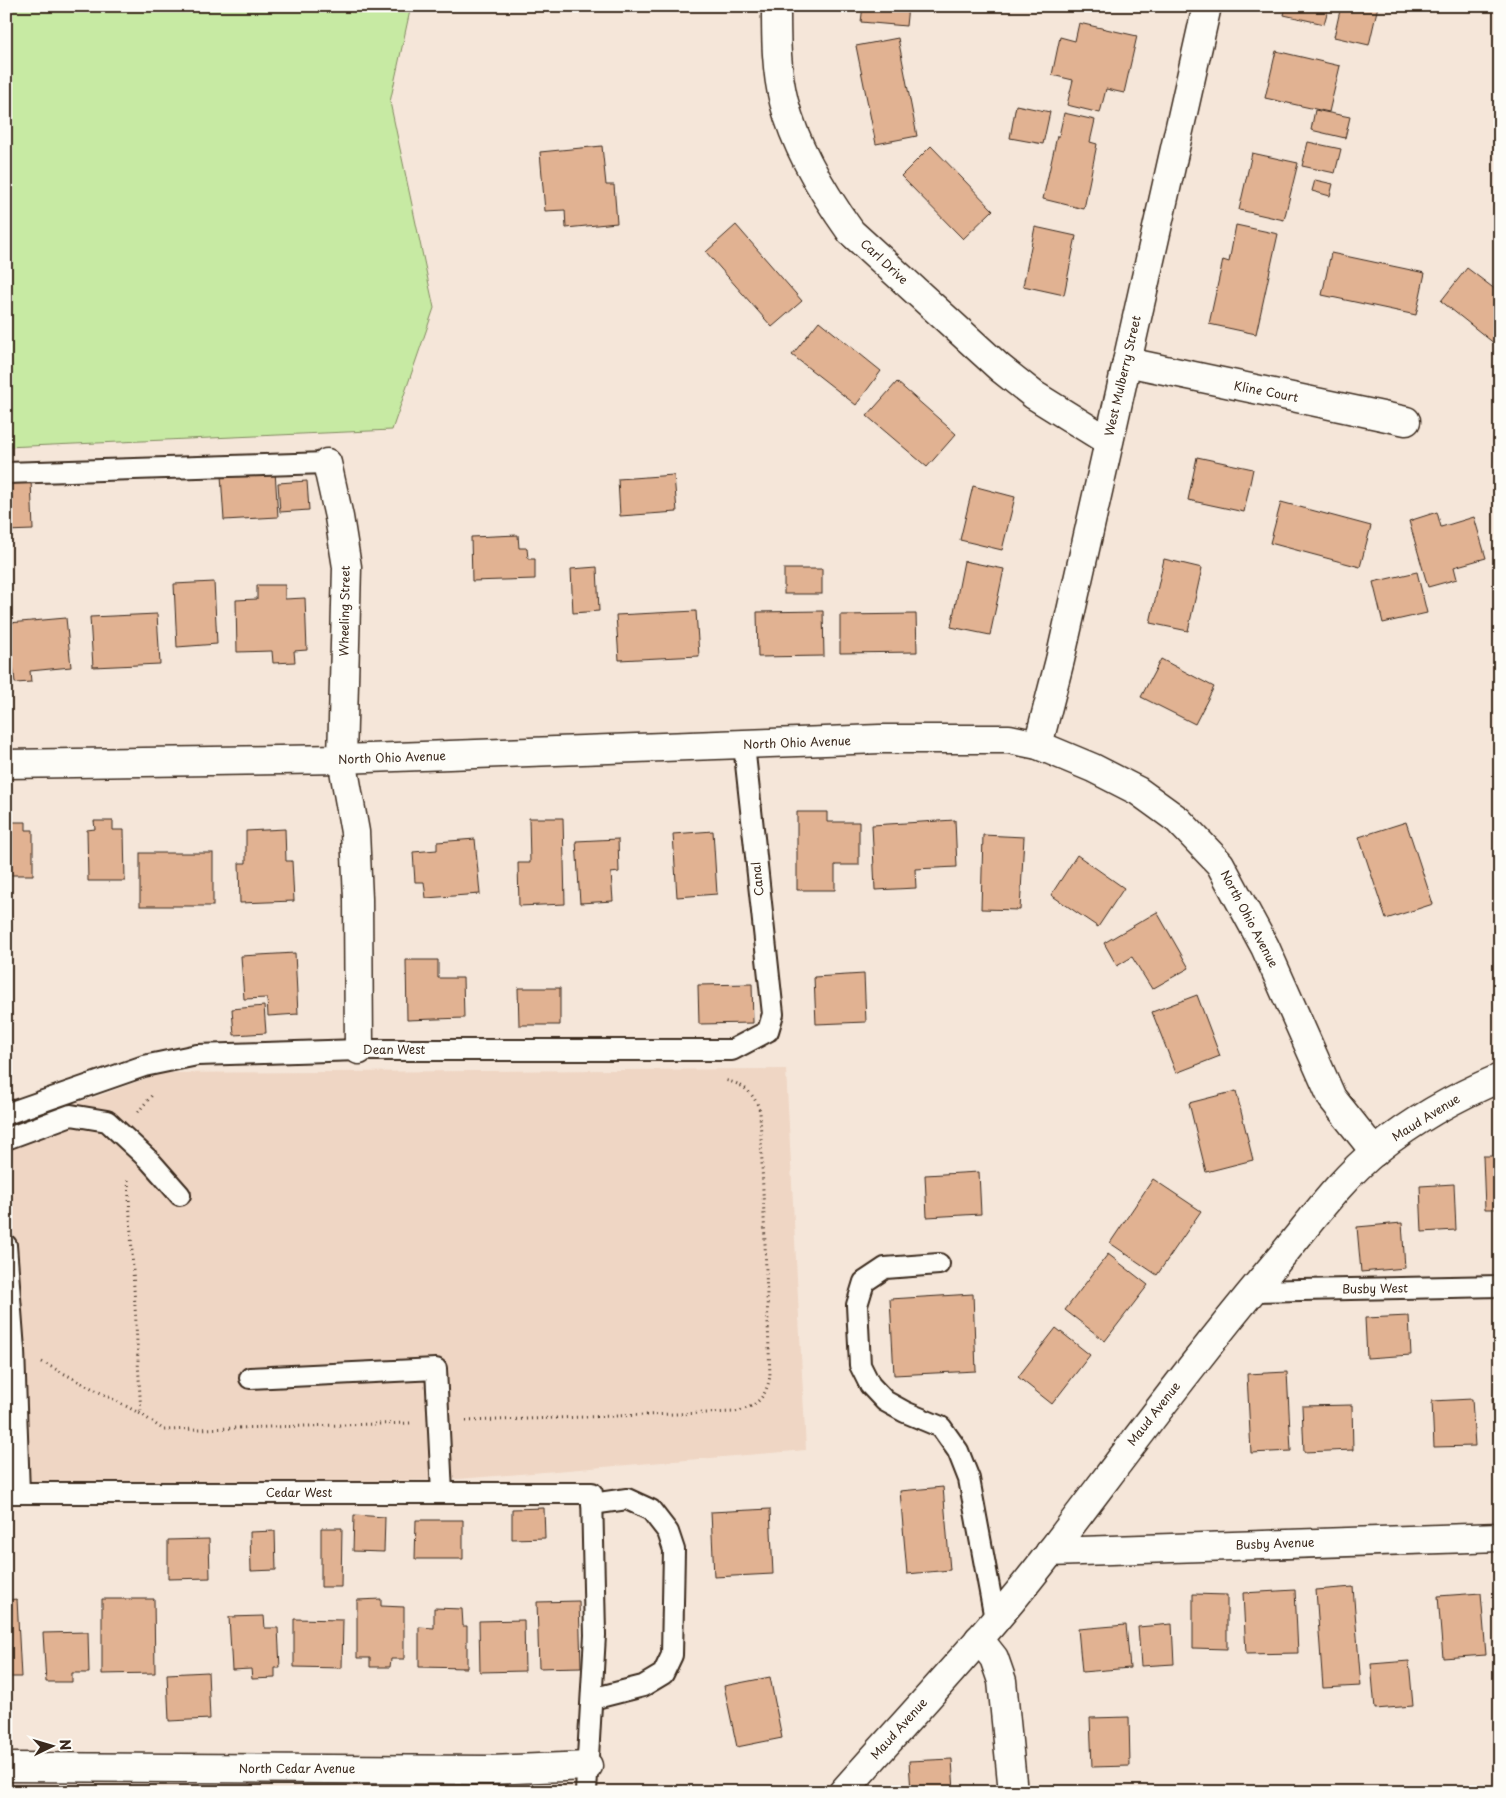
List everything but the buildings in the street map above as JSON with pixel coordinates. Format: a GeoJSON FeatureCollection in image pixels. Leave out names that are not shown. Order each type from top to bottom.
{"type":"FeatureCollection","features":[{"type":"Feature","properties":{"kind":"street","name":"Carl Drive"},"geometry":{"type":"LineString","coordinates":[[776,6],[778,67],[784,102],[801,150],[832,206],[851,232],[1000,368],[1034,395],[1108,441]]}},
{"type":"Feature","properties":{"kind":"street","name":"West Mulberry Street"},"geometry":{"type":"LineString","coordinates":[[1038,744],[1060,660],[1207,6]]}},
{"type":"Feature","properties":{"kind":"street","name":"Kline Court"},"geometry":{"type":"LineString","coordinates":[[1127,362],[1406,421]]}},
{"type":"Feature","properties":{"kind":"street","name":"Wheeling Street"},"geometry":{"type":"LineString","coordinates":[[327,463],[339,517],[346,568],[342,759],[355,832],[358,899],[359,1050]]}},
{"type":"Feature","properties":{"kind":"street","name":"North Ohio Avenue"},"geometry":{"type":"LineString","coordinates":[[6,764],[342,759],[968,738],[1009,739],[1038,744],[1094,768],[1138,791],[1178,820],[1220,864],[1265,947],[1332,1098],[1375,1152]]}},
{"type":"Feature","properties":{"kind":"street","name":"Maud Avenue"},"geometry":{"type":"LineString","coordinates":[[843,1792],[987,1629],[1050,1552],[1154,1413],[1251,1291],[1350,1176],[1375,1152],[1400,1132],[1455,1099],[1500,1078]]}},
{"type":"Feature","properties":{"kind":"street","name":"Busby Avenue"},"geometry":{"type":"LineString","coordinates":[[1050,1552],[1500,1537]]}},
{"type":"Feature","properties":{"kind":"street"},"geometry":{"type":"LineString","coordinates":[[987,1629],[1002,1681],[1013,1792]]}},
{"type":"Feature","properties":{"kind":"street","name":"North Cedar Avenue"},"geometry":{"type":"LineString","coordinates":[[6,1767],[490,1770],[587,1779]]}},
{"type":"Feature","properties":{"kind":"lane","name":"Wheeling Street"},"geometry":{"type":"LineString","coordinates":[[6,473],[327,463]]}},
{"type":"Feature","properties":{"kind":"lane","name":"Canal"},"geometry":{"type":"LineString","coordinates":[[744,745],[773,1014]]}},
{"type":"Feature","properties":{"kind":"lane","name":"Dean West"},"geometry":{"type":"LineString","coordinates":[[6,1114],[144,1066],[198,1055],[359,1050],[732,1050],[768,1031],[773,1014]]}},
{"type":"Feature","properties":{"kind":"lane"},"geometry":{"type":"LineString","coordinates":[[6,1138],[71,1114],[107,1121],[150,1161],[180,1195]]}},
{"type":"Feature","properties":{"kind":"lane"},"geometry":{"type":"LineString","coordinates":[[6,1245],[14,1350],[13,1493]]}},
{"type":"Feature","properties":{"kind":"lane"},"geometry":{"type":"LineString","coordinates":[[939,1264],[885,1268],[864,1282],[857,1305],[860,1365],[870,1386],[885,1401],[940,1427],[958,1451],[969,1479],[987,1629]]}},
{"type":"Feature","properties":{"kind":"lane","name":"Busby West"},"geometry":{"type":"LineString","coordinates":[[1251,1291],[1500,1286]]}},
{"type":"Feature","properties":{"kind":"lane"},"geometry":{"type":"LineString","coordinates":[[250,1378],[436,1369],[442,1493]]}},
{"type":"Feature","properties":{"kind":"lane","name":"Cedar West"},"geometry":{"type":"LineString","coordinates":[[13,1493],[442,1493],[627,1499],[651,1510],[668,1532],[674,1550],[672,1655],[663,1674],[643,1686],[592,1699]]}},
{"type":"Feature","properties":{"kind":"lane"},"geometry":{"type":"LineString","coordinates":[[587,1779],[595,1635],[592,1498]]}},
{"type":"Feature","properties":{"kind":"path"},"geometry":{"type":"LineString","coordinates":[[14,1350],[62,1371],[141,1414],[164,1430],[174,1431],[735,1412],[758,1403],[767,1390],[770,1376],[760,1112],[756,1099],[746,1088],[732,1082],[715,1079]]}},
{"type":"Feature","properties":{"kind":"path"},"geometry":{"type":"LineString","coordinates":[[141,1414],[126,1138],[138,1112],[157,1089]]}},
{"type":"Feature","properties":{"kind":"shaded area"},"geometry":{"type":"Polygon","coordinates":[[[786,1069],[806,1450],[447,1480],[6,1486],[6,1124],[93,1098],[161,1073],[786,1069]]]}},
{"type":"Feature","properties":{"kind":"green space"},"geometry":{"type":"Polygon","coordinates":[[[6,6],[411,6],[390,102],[434,308],[392,430],[6,447],[6,6]]]}}]}
